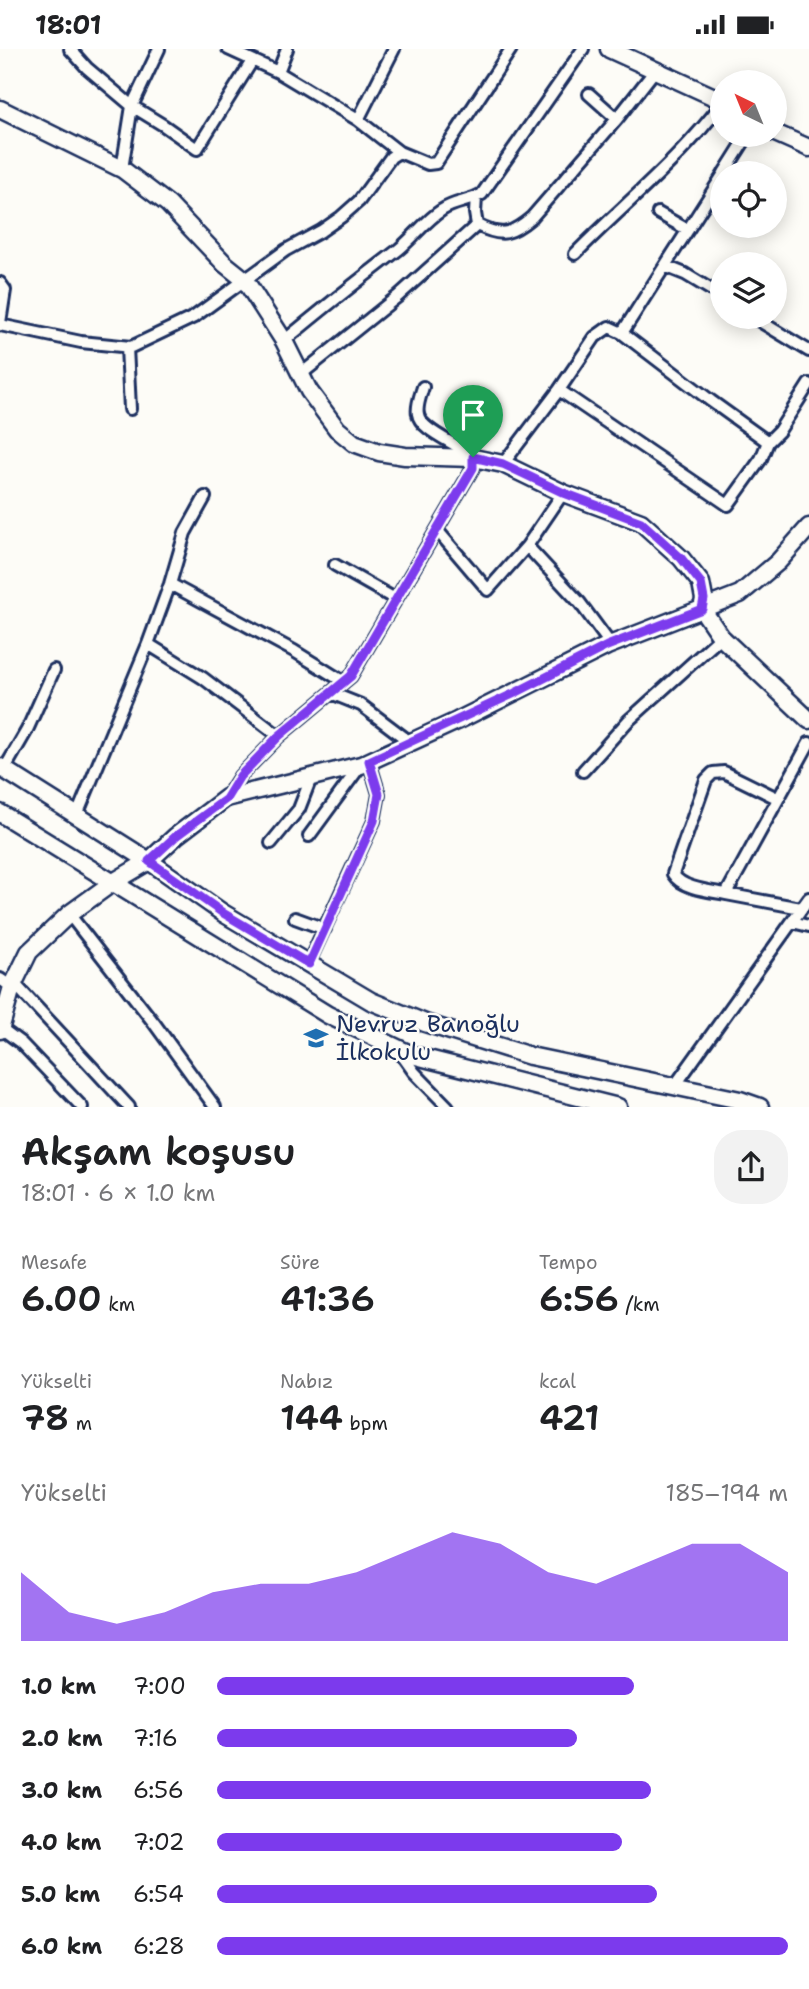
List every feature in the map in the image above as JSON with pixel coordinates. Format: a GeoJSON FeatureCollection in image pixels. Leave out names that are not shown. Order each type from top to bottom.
{"type":"FeatureCollection","features":[{"type":"Feature","properties":{"kind":"main road"},"geometry":{"type":"LineString","coordinates":[[610,49],[710,96]]}},
{"type":"Feature","properties":{"kind":"main road"},"geometry":{"type":"LineString","coordinates":[[0,109],[122,169],[168,204],[225,264],[246,280],[284,341],[300,375],[337,429],[354,443],[379,452],[404,456],[473,457],[503,464],[564,493],[641,522],[681,558],[701,583],[704,599],[702,609],[721,637],[809,720]]}},
{"type":"Feature","properties":{"kind":"main road"},"geometry":{"type":"LineString","coordinates":[[788,138],[809,148]]}},
{"type":"Feature","properties":{"kind":"main road"},"geometry":{"type":"LineString","coordinates":[[1,1029],[8,983],[29,952],[69,914],[149,861],[176,836],[226,799],[365,763],[611,645],[740,594],[778,562],[809,527]]}},
{"type":"Feature","properties":{"kind":"main road"},"geometry":{"type":"LineString","coordinates":[[2,768],[149,861],[223,913],[371,1001],[425,1023],[530,1056],[740,1100],[760,1107]]}},
{"type":"Feature","properties":{"kind":"main road"},"geometry":{"type":"LineString","coordinates":[[0,814],[328,1015],[397,1049],[476,1073],[618,1107]]}},
{"type":"Feature","properties":{"kind":"street"},"geometry":{"type":"LineString","coordinates":[[70,49],[87,68],[132,106],[197,149],[252,61]]}},
{"type":"Feature","properties":{"kind":"street"},"geometry":{"type":"LineString","coordinates":[[122,169],[132,106],[159,49]]}},
{"type":"Feature","properties":{"kind":"street"},"geometry":{"type":"LineString","coordinates":[[228,49],[278,72],[358,120],[400,152],[428,164],[436,163],[511,49]]}},
{"type":"Feature","properties":{"kind":"street"},"geometry":{"type":"LineString","coordinates":[[278,72],[287,49]]}},
{"type":"Feature","properties":{"kind":"street"},"geometry":{"type":"LineString","coordinates":[[358,120],[394,49]]}},
{"type":"Feature","properties":{"kind":"street"},"geometry":{"type":"LineString","coordinates":[[284,341],[399,249],[442,210],[476,197],[494,179],[583,49]]}},
{"type":"Feature","properties":{"kind":"street"},"geometry":{"type":"LineString","coordinates":[[477,225],[499,233],[517,230],[532,217],[656,69]]}},
{"type":"Feature","properties":{"kind":"street"},"geometry":{"type":"LineString","coordinates":[[589,94],[617,118]]}},
{"type":"Feature","properties":{"kind":"street"},"geometry":{"type":"LineString","coordinates":[[575,254],[678,155],[710,120]]}},
{"type":"Feature","properties":{"kind":"street"},"geometry":{"type":"LineString","coordinates":[[0,283],[5,290],[0,324],[81,342],[131,347],[194,317],[286,250],[341,217],[359,201],[391,157],[400,152]]}},
{"type":"Feature","properties":{"kind":"street"},"geometry":{"type":"LineString","coordinates":[[622,333],[710,195]]}},
{"type":"Feature","properties":{"kind":"street"},"geometry":{"type":"LineString","coordinates":[[476,197],[477,225]]}},
{"type":"Feature","properties":{"kind":"street"},"geometry":{"type":"LineString","coordinates":[[658,213],[688,230]]}},
{"type":"Feature","properties":{"kind":"street"},"geometry":{"type":"LineString","coordinates":[[300,375],[397,297],[477,225]]}},
{"type":"Feature","properties":{"kind":"street"},"geometry":{"type":"LineString","coordinates":[[665,266],[710,289]]}},
{"type":"Feature","properties":{"kind":"street"},"geometry":{"type":"LineString","coordinates":[[503,464],[559,390],[594,337],[609,327],[622,333],[768,442]]}},
{"type":"Feature","properties":{"kind":"street"},"geometry":{"type":"LineString","coordinates":[[772,329],[809,352]]}},
{"type":"Feature","properties":{"kind":"street"},"geometry":{"type":"LineString","coordinates":[[127,347],[130,409]]}},
{"type":"Feature","properties":{"kind":"street"},"geometry":{"type":"LineString","coordinates":[[226,799],[240,776],[279,736],[344,682],[357,665],[473,468],[473,457],[464,448],[423,426],[417,414],[423,387]]}},
{"type":"Feature","properties":{"kind":"street"},"geometry":{"type":"LineString","coordinates":[[559,390],[728,505],[761,459],[768,442],[807,393]]}},
{"type":"Feature","properties":{"kind":"street"},"geometry":{"type":"LineString","coordinates":[[438,530],[488,590],[527,546],[564,493]]}},
{"type":"Feature","properties":{"kind":"street"},"geometry":{"type":"LineString","coordinates":[[77,815],[148,644],[185,533],[205,497]]}},
{"type":"Feature","properties":{"kind":"street"},"geometry":{"type":"LineString","coordinates":[[527,546],[580,603],[611,645]]}},
{"type":"Feature","properties":{"kind":"street"},"geometry":{"type":"LineString","coordinates":[[335,565],[395,599]]}},
{"type":"Feature","properties":{"kind":"street"},"geometry":{"type":"LineString","coordinates":[[170,584],[294,651],[344,682]]}},
{"type":"Feature","properties":{"kind":"street"},"geometry":{"type":"LineString","coordinates":[[583,771],[628,721],[721,637]]}},
{"type":"Feature","properties":{"kind":"street"},"geometry":{"type":"LineString","coordinates":[[148,644],[203,678],[279,736]]}},
{"type":"Feature","properties":{"kind":"street"},"geometry":{"type":"LineString","coordinates":[[2,768],[27,730],[54,670]]}},
{"type":"Feature","properties":{"kind":"street"},"geometry":{"type":"LineString","coordinates":[[331,693],[361,705],[410,742]]}},
{"type":"Feature","properties":{"kind":"street"},"geometry":{"type":"LineString","coordinates":[[726,894],[809,743]]}},
{"type":"Feature","properties":{"kind":"street"},"geometry":{"type":"LineString","coordinates":[[309,836],[365,763],[379,794],[374,821],[309,964]]}},
{"type":"Feature","properties":{"kind":"street"},"geometry":{"type":"LineString","coordinates":[[778,798],[724,772],[713,773],[706,781],[673,874],[677,880],[704,890],[801,908]]}},
{"type":"Feature","properties":{"kind":"street"},"geometry":{"type":"LineString","coordinates":[[271,843],[299,809],[311,778]]}},
{"type":"Feature","properties":{"kind":"street"},"geometry":{"type":"LineString","coordinates":[[674,1087],[809,898]]}},
{"type":"Feature","properties":{"kind":"street"},"geometry":{"type":"LineString","coordinates":[[69,914],[215,1107]]}},
{"type":"Feature","properties":{"kind":"street"},"geometry":{"type":"LineString","coordinates":[[295,918],[325,929]]}},
{"type":"Feature","properties":{"kind":"street"},"geometry":{"type":"LineString","coordinates":[[792,922],[809,926]]}},
{"type":"Feature","properties":{"kind":"street"},"geometry":{"type":"LineString","coordinates":[[8,983],[129,1107]]}},
{"type":"Feature","properties":{"kind":"street"},"geometry":{"type":"LineString","coordinates":[[1,1029],[21,1043],[82,1107]]}},
{"type":"Feature","properties":{"kind":"street"},"geometry":{"type":"LineString","coordinates":[[397,1049],[414,1072],[448,1107]]}},
{"type":"Feature","properties":{"kind":"place","name":"Nevruz Banoğlu İlkokulu"},"geometry":{"type":"Point","coordinates":[316,1038]}},
{"type":"Feature","properties":{"kind":"route"},"geometry":{"type":"LineString","coordinates":[[473,457],[503,464],[564,493],[641,522],[681,558],[701,583],[704,599],[702,609],[607,646],[515,693],[369,761],[379,794],[374,821],[309,964],[223,913],[149,861],[176,836],[226,799],[240,776],[279,736],[351,676],[473,468],[473,457]]}}]}
